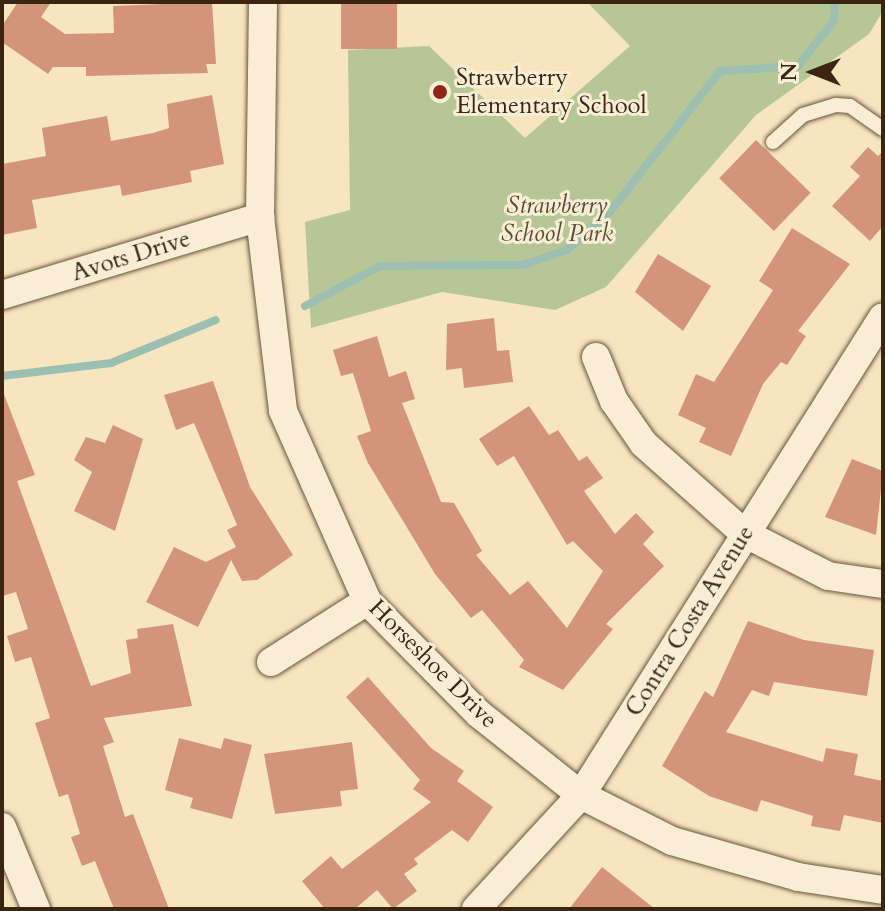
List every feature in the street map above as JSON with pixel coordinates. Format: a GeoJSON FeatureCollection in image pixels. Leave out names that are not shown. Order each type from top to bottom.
{"type":"FeatureCollection","features":[{"type":"Feature","properties":{"kind":"street","name":"Horseshoe Drive"},"geometry":{"type":"LineString","coordinates":[[263,2],[260,217],[283,411],[367,601],[479,714],[581,795],[672,841],[798,877],[883,890]]}},
{"type":"Feature","properties":{"kind":"street","name":"Avots Drive"},"geometry":{"type":"LineString","coordinates":[[2,295],[260,217]]}},
{"type":"Feature","properties":{"kind":"street","name":"Contra Costa Avenue"},"geometry":{"type":"LineString","coordinates":[[476,909],[581,795],[883,317]]}},
{"type":"Feature","properties":{"kind":"street"},"geometry":{"type":"LineString","coordinates":[[596,357],[614,401],[644,444],[744,533],[828,576],[883,584]]}},
{"type":"Feature","properties":{"kind":"street"},"geometry":{"type":"LineString","coordinates":[[271,662],[367,601]]}},
{"type":"Feature","properties":{"kind":"street"},"geometry":{"type":"LineString","coordinates":[[2,827],[36,909]]}},
{"type":"Feature","properties":{"kind":"lane"},"geometry":{"type":"LineString","coordinates":[[773,142],[803,115],[836,105],[850,106],[883,129]]}},
{"type":"Feature","properties":{"kind":"green space","name":"Strawberry School Park"},"geometry":{"type":"Polygon","coordinates":[[[587,2],[883,2],[883,11],[869,34],[756,115],[606,287],[555,310],[442,292],[311,328],[305,222],[350,210],[348,50],[429,46],[525,138],[630,46],[587,2]]]}},
{"type":"Feature","properties":{"kind":"building"},"geometry":{"type":"Polygon","coordinates":[[[18,2],[51,2],[41,17],[65,34],[114,33],[113,6],[212,2],[216,64],[206,64],[208,73],[86,76],[86,67],[53,67],[48,74],[2,42],[2,26],[18,2]]]}},
{"type":"Feature","properties":{"kind":"building"},"geometry":{"type":"Polygon","coordinates":[[[341,2],[397,2],[397,49],[341,49],[341,2]]]}},
{"type":"Feature","properties":{"kind":"building"},"geometry":{"type":"Polygon","coordinates":[[[212,95],[224,164],[190,171],[192,182],[122,196],[120,185],[32,200],[37,228],[2,235],[2,164],[46,156],[42,128],[107,116],[111,141],[153,133],[169,128],[167,104],[212,95]]]}},
{"type":"Feature","properties":{"kind":"building"},"geometry":{"type":"Polygon","coordinates":[[[756,140],[811,193],[774,231],[719,178],[756,140]]]}},
{"type":"Feature","properties":{"kind":"building"},"geometry":{"type":"Polygon","coordinates":[[[868,147],[878,156],[883,151],[883,226],[870,241],[832,206],[860,176],[850,167],[868,147]]]}},
{"type":"Feature","properties":{"kind":"building"},"geometry":{"type":"Polygon","coordinates":[[[792,228],[850,264],[798,331],[806,336],[787,365],[781,362],[763,384],[731,456],[699,442],[706,428],[678,415],[696,374],[714,382],[773,290],[759,281],[792,228]]]}},
{"type":"Feature","properties":{"kind":"building"},"geometry":{"type":"Polygon","coordinates":[[[658,254],[711,286],[683,331],[635,292],[658,254]]]}},
{"type":"Feature","properties":{"kind":"building"},"geometry":{"type":"Polygon","coordinates":[[[494,318],[497,351],[509,350],[513,382],[464,388],[462,368],[446,370],[447,324],[494,318]]]}},
{"type":"Feature","properties":{"kind":"building"},"geometry":{"type":"Polygon","coordinates":[[[377,336],[389,377],[406,371],[415,399],[402,403],[441,502],[454,503],[482,551],[476,555],[510,595],[528,581],[567,628],[603,571],[573,541],[567,545],[514,456],[497,466],[479,439],[529,406],[549,435],[558,430],[579,461],[587,456],[603,478],[584,491],[615,534],[636,513],[654,532],[643,544],[664,566],[606,624],[613,629],[563,690],[519,667],[524,660],[482,610],[471,618],[435,574],[368,463],[357,436],[371,431],[353,373],[341,376],[333,350],[377,336]]]}},
{"type":"Feature","properties":{"kind":"building"},"geometry":{"type":"Polygon","coordinates":[[[213,381],[250,487],[293,555],[257,580],[242,581],[231,560],[198,627],[146,602],[174,547],[206,562],[236,547],[227,530],[237,525],[194,423],[176,430],[164,395],[213,381]]]}},
{"type":"Feature","properties":{"kind":"building"},"geometry":{"type":"Polygon","coordinates":[[[2,389],[35,475],[17,481],[91,686],[131,673],[126,640],[138,638],[137,629],[173,624],[192,706],[104,718],[114,742],[103,746],[125,817],[133,814],[169,909],[114,909],[95,861],[82,866],[71,837],[80,834],[68,794],[59,797],[35,723],[50,718],[31,657],[15,662],[7,636],[28,629],[16,592],[2,596],[2,389]]]}},
{"type":"Feature","properties":{"kind":"building"},"geometry":{"type":"Polygon","coordinates":[[[113,425],[143,439],[115,531],[74,511],[92,472],[74,460],[86,437],[105,443],[113,425]]]}},
{"type":"Feature","properties":{"kind":"building"},"geometry":{"type":"Polygon","coordinates":[[[852,459],[883,471],[876,535],[825,517],[852,459]]]}},
{"type":"Feature","properties":{"kind":"building"},"geometry":{"type":"Polygon","coordinates":[[[748,621],[804,640],[874,650],[867,696],[774,682],[769,696],[752,690],[726,732],[823,762],[826,748],[858,754],[854,775],[883,781],[883,823],[844,815],[840,831],[811,826],[813,816],[761,800],[757,812],[709,796],[662,766],[705,691],[713,697],[748,621]]]}},
{"type":"Feature","properties":{"kind":"building"},"geometry":{"type":"Polygon","coordinates":[[[368,677],[431,748],[464,771],[457,781],[493,807],[468,842],[452,830],[414,859],[418,864],[404,874],[417,891],[393,909],[377,890],[355,909],[325,909],[302,881],[331,856],[342,869],[431,802],[413,789],[420,780],[346,697],[368,677]]]}},
{"type":"Feature","properties":{"kind":"building"},"geometry":{"type":"Polygon","coordinates":[[[179,738],[221,749],[224,738],[252,745],[232,819],[190,808],[193,798],[165,790],[179,738]]]}},
{"type":"Feature","properties":{"kind":"building"},"geometry":{"type":"Polygon","coordinates":[[[352,742],[358,789],[340,791],[342,806],[275,814],[264,754],[352,742]]]}},
{"type":"Feature","properties":{"kind":"building"},"geometry":{"type":"Polygon","coordinates":[[[602,867],[655,909],[569,909],[602,867]]]}},
{"type":"Feature","properties":{"kind":"waterway"},"geometry":{"type":"LineString","coordinates":[[305,306],[380,266],[523,265],[567,250],[610,212],[720,71],[798,66],[833,22],[835,2]]}},
{"type":"Feature","properties":{"kind":"waterway"},"geometry":{"type":"LineString","coordinates":[[2,376],[111,363],[216,320]]}},
{"type":"Feature","properties":{"kind":"place","name":"Strawberry Elementary School"},"geometry":{"type":"Point","coordinates":[440,92]}}]}
